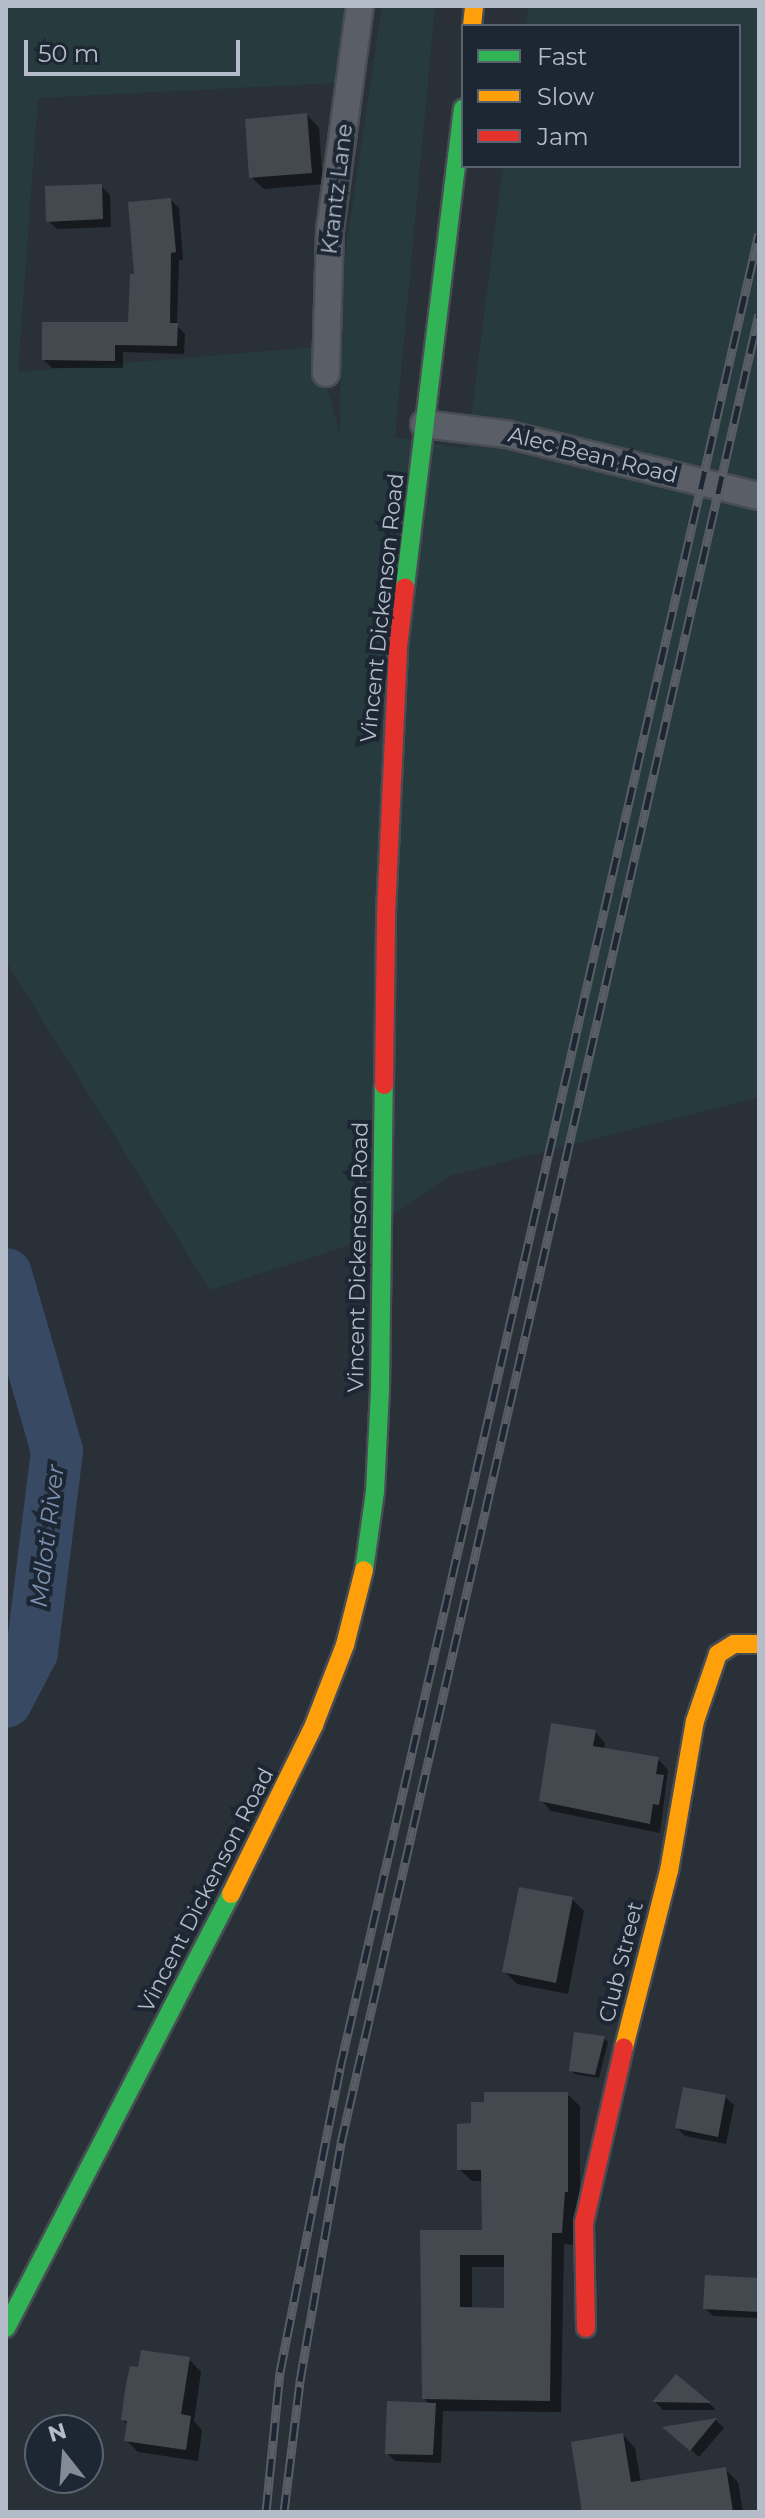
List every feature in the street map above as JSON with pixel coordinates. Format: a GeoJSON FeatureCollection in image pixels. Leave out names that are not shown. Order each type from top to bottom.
{"type":"FeatureCollection","features":[{"type":"Feature","properties":{"kind":"main road","name":"Vincent Dickenson Road"},"geometry":{"type":"LineString","coordinates":[[6,2328],[278,1804],[345,1645],[363,1577],[375,1492],[380,1391],[390,765],[398,647],[461,124]]}},
{"type":"Feature","properties":{"kind":"main road","name":"Club Street"},"geometry":{"type":"LineString","coordinates":[[586,2328],[584,2223],[624,2047],[669,1871],[695,1721],[718,1654],[734,1644],[759,1644]]}},
{"type":"Feature","properties":{"kind":"street","name":"Krantz Lane"},"geometry":{"type":"LineString","coordinates":[[326,373],[330,230],[360,6]]}},
{"type":"Feature","properties":{"kind":"street","name":"Alec Bean Road"},"geometry":{"type":"LineString","coordinates":[[424,424],[506,434],[759,496]]}},
{"type":"Feature","properties":{"kind":"green space"},"geometry":{"type":"Polygon","coordinates":[[[6,6],[347,6],[338,83],[38,98],[18,372],[316,347],[340,434],[341,281],[382,6],[435,6],[395,437],[467,449],[503,168],[741,168],[741,24],[525,24],[529,6],[759,6],[759,1097],[449,1176],[350,1245],[210,1290],[6,961],[6,6]]]}},
{"type":"Feature","properties":{"kind":"building"},"geometry":{"type":"Polygon","coordinates":[[[307,113],[312,173],[249,178],[245,119],[307,113]]]}},
{"type":"Feature","properties":{"kind":"building"},"geometry":{"type":"Polygon","coordinates":[[[102,184],[103,219],[46,222],[45,186],[102,184]]]}},
{"type":"Feature","properties":{"kind":"building"},"geometry":{"type":"Polygon","coordinates":[[[171,198],[176,252],[171,253],[170,323],[178,323],[177,346],[115,345],[115,361],[42,360],[42,322],[128,322],[130,274],[134,274],[128,202],[171,198]]]}},
{"type":"Feature","properties":{"kind":"building"},"geometry":{"type":"Polygon","coordinates":[[[551,1723],[596,1730],[593,1746],[659,1757],[656,1774],[664,1775],[659,1805],[653,1804],[650,1824],[539,1801],[551,1723]]]}},
{"type":"Feature","properties":{"kind":"building"},"geometry":{"type":"Polygon","coordinates":[[[519,1887],[573,1897],[556,1983],[502,1972],[519,1887]]]}},
{"type":"Feature","properties":{"kind":"building"},"geometry":{"type":"Polygon","coordinates":[[[574,2032],[605,2036],[595,2075],[569,2071],[574,2032]]]}},
{"type":"Feature","properties":{"kind":"building"},"geometry":{"type":"Polygon","coordinates":[[[683,2087],[726,2095],[718,2137],[675,2128],[683,2087]]]}},
{"type":"Feature","properties":{"kind":"building"},"geometry":{"type":"Polygon","coordinates":[[[484,2092],[568,2092],[568,2192],[565,2192],[562,2233],[552,2233],[550,2401],[422,2399],[420,2230],[482,2230],[481,2170],[457,2170],[457,2124],[471,2123],[471,2102],[484,2102],[484,2092]],[[460,2255],[460,2307],[504,2308],[504,2255],[460,2255]]]}},
{"type":"Feature","properties":{"kind":"building"},"geometry":{"type":"Polygon","coordinates":[[[705,2275],[759,2278],[759,2312],[703,2309],[705,2275]]]}},
{"type":"Feature","properties":{"kind":"building"},"geometry":{"type":"Polygon","coordinates":[[[141,2350],[190,2357],[181,2414],[191,2416],[186,2450],[124,2441],[127,2421],[121,2420],[126,2384],[130,2366],[138,2367],[141,2350]]]}},
{"type":"Feature","properties":{"kind":"building"},"geometry":{"type":"Polygon","coordinates":[[[676,2374],[711,2403],[652,2402],[676,2374]]]}},
{"type":"Feature","properties":{"kind":"building"},"geometry":{"type":"Polygon","coordinates":[[[387,2401],[436,2403],[433,2455],[385,2454],[387,2401]]]}},
{"type":"Feature","properties":{"kind":"building"},"geometry":{"type":"Polygon","coordinates":[[[717,2418],[690,2451],[662,2427],[717,2418]]]}},
{"type":"Feature","properties":{"kind":"building"},"geometry":{"type":"Polygon","coordinates":[[[623,2433],[631,2482],[726,2467],[733,2512],[582,2512],[571,2442],[623,2433]]]}},
{"type":"Feature","properties":{"kind":"waterway","name":"Mdloti River"},"geometry":{"type":"LineString","coordinates":[[6,1274],[57,1451],[32,1652],[6,1702]]}},
{"type":"Feature","properties":{"kind":"railway"},"geometry":{"type":"LineString","coordinates":[[266,2512],[280,2372],[340,2068],[759,233]]}},
{"type":"Feature","properties":{"kind":"railway"},"geometry":{"type":"LineString","coordinates":[[284,2512],[300,2381],[341,2143],[759,314]]}},
{"type":"Feature","properties":{"kind":"traffic: fast"},"geometry":{"type":"LineString","coordinates":[[405,587],[461,125]]}},
{"type":"Feature","properties":{"kind":"traffic: fast"},"geometry":{"type":"LineString","coordinates":[[364,1570],[375,1492],[380,1391],[384,1085]]}},
{"type":"Feature","properties":{"kind":"traffic: fast"},"geometry":{"type":"LineString","coordinates":[[6,2328],[231,1894]]}},
{"type":"Feature","properties":{"kind":"traffic: slow"},"geometry":{"type":"LineString","coordinates":[[472,24],[474,6]]}},
{"type":"Feature","properties":{"kind":"traffic: slow"},"geometry":{"type":"LineString","coordinates":[[231,1894],[314,1725],[345,1645],[364,1570]]}},
{"type":"Feature","properties":{"kind":"traffic: slow"},"geometry":{"type":"LineString","coordinates":[[624,2047],[669,1871],[695,1721],[718,1654],[734,1644],[759,1644]]}},
{"type":"Feature","properties":{"kind":"traffic: jam"},"geometry":{"type":"LineString","coordinates":[[384,1085],[386,914],[398,647],[405,587]]}},
{"type":"Feature","properties":{"kind":"traffic: jam"},"geometry":{"type":"LineString","coordinates":[[586,2328],[584,2223],[624,2047]]}}]}
